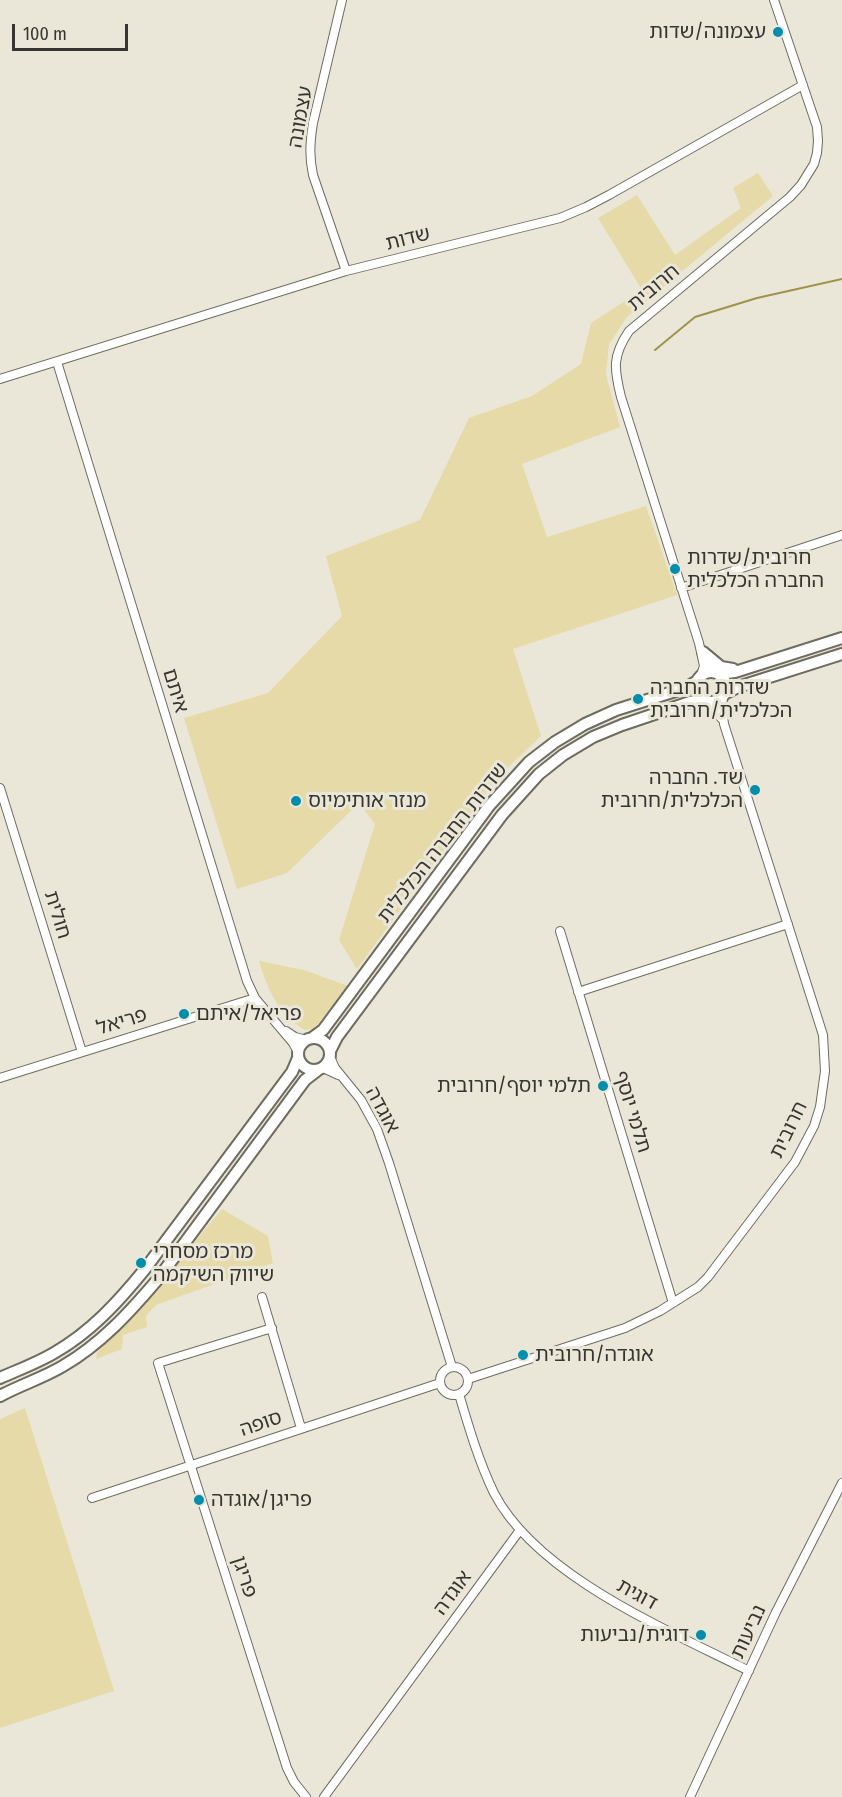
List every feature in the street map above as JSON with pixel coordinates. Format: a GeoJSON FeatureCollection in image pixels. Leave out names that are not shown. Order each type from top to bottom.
{"type":"FeatureCollection","features":[{"type":"Feature","properties":{"kind":"main road"},"geometry":{"type":"LineString","coordinates":[[842,638],[745,669],[717,674],[707,673],[699,679],[697,689],[706,701],[716,701],[738,687],[842,654]]}},
{"type":"Feature","properties":{"kind":"main road"},"geometry":{"type":"LineString","coordinates":[[701,647],[721,667],[745,669]]}},
{"type":"Feature","properties":{"kind":"main road"},"geometry":{"type":"LineString","coordinates":[[717,674],[725,681],[724,696]]}},
{"type":"Feature","properties":{"kind":"main road","name":"שדרות החברה הכלכלית"},"geometry":{"type":"LineString","coordinates":[[310,1039],[324,1030],[489,806],[529,762],[555,742],[585,724],[616,710],[684,688],[699,679]]}},
{"type":"Feature","properties":{"kind":"main road","name":"שדרות החברה הכלכלית"},"geometry":{"type":"LineString","coordinates":[[330,1054],[337,1037],[502,815],[539,774],[563,755],[606,731],[690,702],[706,701]]}},
{"type":"Feature","properties":{"kind":"main road"},"geometry":{"type":"LineString","coordinates":[[0,1378],[39,1361],[68,1344],[96,1323],[121,1299],[292,1072],[303,1042],[310,1039],[321,1040],[330,1054],[320,1069],[305,1080],[158,1279],[132,1309],[106,1335],[62,1367],[0,1396]]}},
{"type":"Feature","properties":{"kind":"main road"},"geometry":{"type":"LineString","coordinates":[[298,1055],[300,1063],[308,1069],[320,1069]]}},
{"type":"Feature","properties":{"kind":"street","name":"עצמונה"},"geometry":{"type":"LineString","coordinates":[[342,0],[313,123],[310,158],[313,175],[346,271]]}},
{"type":"Feature","properties":{"kind":"street","name":"חרובית"},"geometry":{"type":"LineString","coordinates":[[699,679],[704,666],[701,647],[621,397],[615,367],[617,353],[629,331],[790,197],[801,185],[814,164],[818,153],[817,127],[774,0]]}},
{"type":"Feature","properties":{"kind":"street","name":"שדות"},"geometry":{"type":"LineString","coordinates":[[0,380],[346,271],[560,218],[609,195],[803,85]]}},
{"type":"Feature","properties":{"kind":"street","name":"איתם"},"geometry":{"type":"LineString","coordinates":[[57,362],[247,981],[255,999],[293,1043],[298,1055]]}},
{"type":"Feature","properties":{"kind":"street"},"geometry":{"type":"LineString","coordinates":[[681,588],[842,535]]}},
{"type":"Feature","properties":{"kind":"street","name":"חרובית"},"geometry":{"type":"LineString","coordinates":[[701,647],[717,674]]}},
{"type":"Feature","properties":{"kind":"street","name":"חרובית"},"geometry":{"type":"LineString","coordinates":[[468,1379],[625,1328],[660,1311],[698,1287],[721,1262],[795,1162],[814,1126],[820,1107],[825,1071],[823,1035],[724,724],[722,707],[724,696]]}},
{"type":"Feature","properties":{"kind":"street","name":"חרובית"},"geometry":{"type":"LineString","coordinates":[[706,701],[714,707],[724,724]]}},
{"type":"Feature","properties":{"kind":"street","name":"חולית"},"geometry":{"type":"LineString","coordinates":[[0,788],[82,1052]]}},
{"type":"Feature","properties":{"kind":"street"},"geometry":{"type":"LineString","coordinates":[[578,992],[788,924]]}},
{"type":"Feature","properties":{"kind":"street","name":"תלמי יוסף"},"geometry":{"type":"LineString","coordinates":[[560,931],[673,1303]]}},
{"type":"Feature","properties":{"kind":"street","name":"פריאל"},"geometry":{"type":"LineString","coordinates":[[0,1078],[255,999]]}},
{"type":"Feature","properties":{"kind":"street","name":"איתם"},"geometry":{"type":"LineString","coordinates":[[275,1023],[295,1037],[310,1039]]}},
{"type":"Feature","properties":{"kind":"street","name":"אוגדה"},"geometry":{"type":"LineString","coordinates":[[330,1054],[335,1068],[361,1100],[376,1129],[452,1367]]}},
{"type":"Feature","properties":{"kind":"street","name":"אוגדה"},"geometry":{"type":"LineString","coordinates":[[320,1069],[342,1078]]}},
{"type":"Feature","properties":{"kind":"street"},"geometry":{"type":"LineString","coordinates":[[262,1297],[301,1428]]}},
{"type":"Feature","properties":{"kind":"street","name":"פריגן"},"geometry":{"type":"LineString","coordinates":[[272,1328],[158,1363],[287,1768],[294,1782],[306,1797]]}},
{"type":"Feature","properties":{"kind":"street"},"geometry":{"type":"LineString","coordinates":[[452,1367],[464,1371],[468,1379],[466,1388],[459,1394],[447,1393],[440,1383],[444,1371],[452,1367]]}},
{"type":"Feature","properties":{"kind":"street","name":"סופה"},"geometry":{"type":"LineString","coordinates":[[92,1498],[440,1383]]}},
{"type":"Feature","properties":{"kind":"street"},"geometry":{"type":"LineString","coordinates":[[459,1394],[480,1460],[495,1494],[520,1530]]}},
{"type":"Feature","properties":{"kind":"street","name":"נביעות"},"geometry":{"type":"LineString","coordinates":[[690,1797],[789,1587],[841,1486]]}},
{"type":"Feature","properties":{"kind":"street","name":"אוגדה"},"geometry":{"type":"LineString","coordinates":[[324,1797],[520,1530]]}},
{"type":"Feature","properties":{"kind":"street","name":"דוגית"},"geometry":{"type":"LineString","coordinates":[[520,1530],[553,1561],[606,1597],[749,1671]]}},
{"type":"Feature","properties":{"kind":"shaded area"},"geometry":{"type":"Polygon","coordinates":[[[758,173],[773,196],[627,317],[609,344],[606,374],[620,427],[522,464],[547,537],[646,506],[677,595],[513,649],[541,736],[496,779],[357,969],[339,940],[375,824],[359,803],[287,873],[237,889],[184,718],[268,693],[342,616],[326,556],[420,520],[469,418],[532,396],[581,364],[591,323],[642,290],[598,218],[637,195],[675,255],[741,208],[733,188],[758,173]]]}},
{"type":"Feature","properties":{"kind":"shaded area"},"geometry":{"type":"Polygon","coordinates":[[[259,961],[304,970],[348,986],[316,1026],[305,1030],[288,1017],[275,1000],[259,961]]]}},
{"type":"Feature","properties":{"kind":"shaded area"},"geometry":{"type":"Polygon","coordinates":[[[222,1209],[268,1236],[273,1263],[156,1305],[146,1316],[147,1327],[123,1335],[122,1349],[96,1359],[97,1352],[130,1320],[222,1209]]]}},
{"type":"Feature","properties":{"kind":"shaded area"},"geometry":{"type":"Polygon","coordinates":[[[25,1408],[114,1691],[0,1728],[0,1419],[25,1408]]]}},
{"type":"Feature","properties":{"kind":"waterway"},"geometry":{"type":"LineString","coordinates":[[655,350],[695,317],[757,298],[842,279]]}},
{"type":"Feature","properties":{"kind":"place","name":"עצמונה/שדות"},"geometry":{"type":"Point","coordinates":[778,32]}},
{"type":"Feature","properties":{"kind":"place","name":"חרובית/שדרות החברה הכלכלית"},"geometry":{"type":"Point","coordinates":[675,569]}},
{"type":"Feature","properties":{"kind":"place","name":"שדרות החברה הכלכלית/חרובית"},"geometry":{"type":"Point","coordinates":[638,699]}},
{"type":"Feature","properties":{"kind":"place","name":"שד. החברה הכלכלית/חרובית"},"geometry":{"type":"Point","coordinates":[755,790]}},
{"type":"Feature","properties":{"kind":"place","name":"מנזר אותימיוס"},"geometry":{"type":"Point","coordinates":[296,801]}},
{"type":"Feature","properties":{"kind":"place","name":"פריאל/איתם"},"geometry":{"type":"Point","coordinates":[184,1014]}},
{"type":"Feature","properties":{"kind":"place","name":"תלמי יוסף/חרובית"},"geometry":{"type":"Point","coordinates":[603,1086]}},
{"type":"Feature","properties":{"kind":"place","name":"מרכז מסחרי שיווק השיקמה"},"geometry":{"type":"Point","coordinates":[141,1263]}},
{"type":"Feature","properties":{"kind":"place","name":"אוגדה/חרובית"},"geometry":{"type":"Point","coordinates":[523,1355]}},
{"type":"Feature","properties":{"kind":"place","name":"פריגן/אוגדה"},"geometry":{"type":"Point","coordinates":[199,1500]}},
{"type":"Feature","properties":{"kind":"place","name":"דוגית/נביעות"},"geometry":{"type":"Point","coordinates":[701,1635]}}]}
